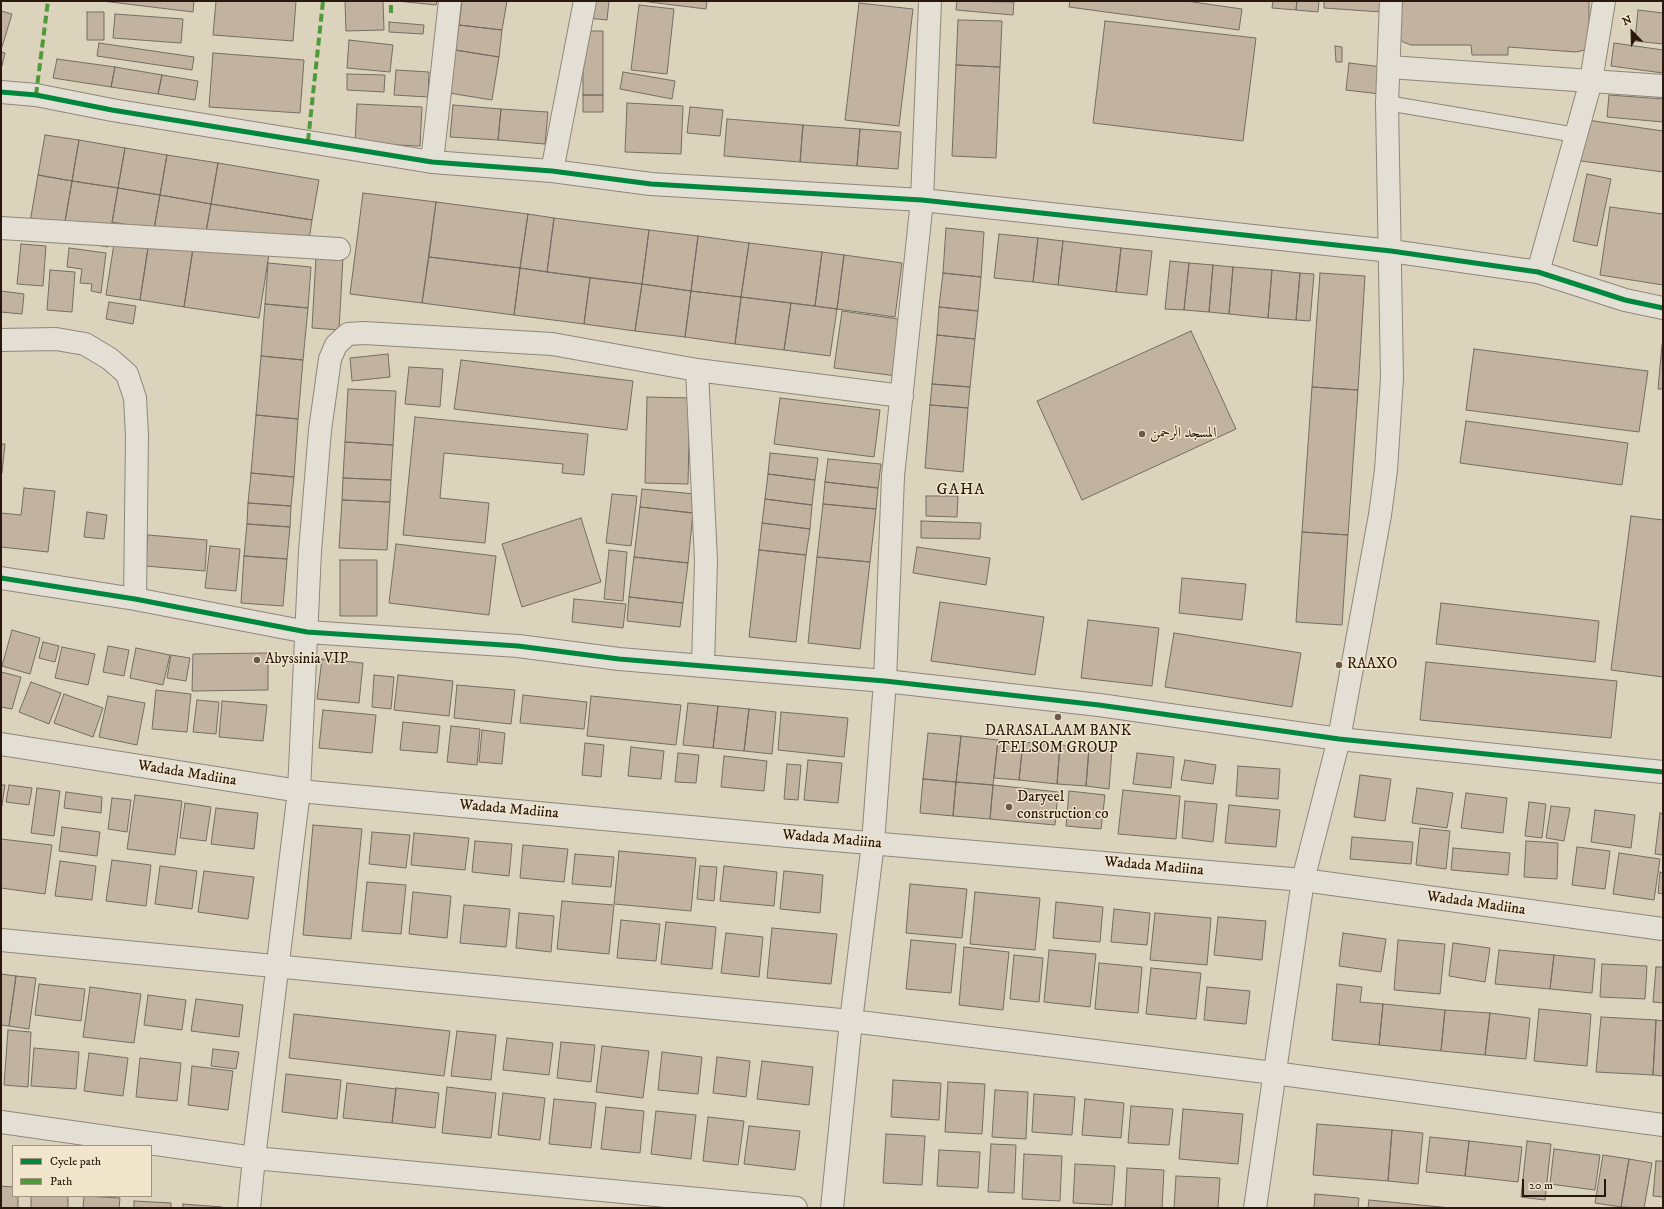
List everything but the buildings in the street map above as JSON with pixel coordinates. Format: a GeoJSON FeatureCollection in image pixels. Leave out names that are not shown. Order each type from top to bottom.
{"type":"FeatureCollection","features":[{"type":"Feature","properties":{"kind":"street"},"geometry":{"type":"LineString","coordinates":[[432,162],[450,1]]}},
{"type":"Feature","properties":{"kind":"street"},"geometry":{"type":"LineString","coordinates":[[552,171],[585,1]]}},
{"type":"Feature","properties":{"kind":"street"},"geometry":{"type":"LineString","coordinates":[[832,1208],[851,1021],[872,843],[885,681],[893,476],[922,200],[930,1]]}},
{"type":"Feature","properties":{"kind":"street"},"geometry":{"type":"LineString","coordinates":[[1256,1208],[1274,1073],[1303,880],[1339,738],[1380,515],[1386,470],[1392,378],[1388,103],[1391,1]]}},
{"type":"Feature","properties":{"kind":"street"},"geometry":{"type":"LineString","coordinates":[[1538,272],[1591,81],[1604,1]]}},
{"type":"Feature","properties":{"kind":"street"},"geometry":{"type":"LineString","coordinates":[[1389,67],[1663,86]]}},
{"type":"Feature","properties":{"kind":"street"},"geometry":{"type":"LineString","coordinates":[[1,92],[36,95],[112,110],[432,162],[552,171],[651,184],[922,200],[1391,251],[1538,272],[1624,300],[1663,308]]}},
{"type":"Feature","properties":{"kind":"street"},"geometry":{"type":"LineString","coordinates":[[1,228],[339,249]]}},
{"type":"Feature","properties":{"kind":"street"},"geometry":{"type":"LineString","coordinates":[[249,1208],[299,791],[310,551],[320,430],[330,359],[336,345],[348,334],[364,333],[552,344],[697,370],[902,396]]}},
{"type":"Feature","properties":{"kind":"street"},"geometry":{"type":"LineString","coordinates":[[1,340],[56,339],[84,344],[110,359],[127,374],[135,398],[137,436],[135,600]]}},
{"type":"Feature","properties":{"kind":"street"},"geometry":{"type":"LineString","coordinates":[[697,370],[706,561],[703,665]]}},
{"type":"Feature","properties":{"kind":"street"},"geometry":{"type":"LineString","coordinates":[[1,578],[135,600],[307,632],[518,646],[619,659],[885,681],[1099,705],[1339,738],[1663,772]]}},
{"type":"Feature","properties":{"kind":"street","name":"Wadada Madiina"},"geometry":{"type":"LineString","coordinates":[[1,744],[299,791],[872,843],[1303,880],[1663,929]]}},
{"type":"Feature","properties":{"kind":"street"},"geometry":{"type":"LineString","coordinates":[[1,940],[277,965],[851,1021],[1274,1073],[1663,1125]]}},
{"type":"Feature","properties":{"kind":"street"},"geometry":{"type":"LineString","coordinates":[[1,1122],[254,1158],[796,1208]]}},
{"type":"Feature","properties":{"kind":"lane"},"geometry":{"type":"LineString","coordinates":[[1388,103],[1576,135]]}},
{"type":"Feature","properties":{"kind":"marked path"},"geometry":{"type":"LineString","coordinates":[[36,95],[48,1]]}},
{"type":"Feature","properties":{"kind":"marked path"},"geometry":{"type":"LineString","coordinates":[[308,141],[323,1]]}},
{"type":"Feature","properties":{"kind":"marked path"},"geometry":{"type":"LineString","coordinates":[[391,1],[391,13]]}},
{"type":"Feature","properties":{"kind":"cycle path"},"geometry":{"type":"LineString","coordinates":[[1,92],[36,95],[112,110],[432,162],[552,171],[651,184],[922,200],[1391,251],[1538,272],[1625,300],[1663,308]]}},
{"type":"Feature","properties":{"kind":"cycle path"},"geometry":{"type":"LineString","coordinates":[[1,578],[135,599],[307,632],[518,646],[619,659],[885,681],[1099,705],[1339,739],[1663,772]]}},
{"type":"Feature","properties":{"kind":"place","name":"المسجد الرحمن"},"geometry":{"type":"Point","coordinates":[1142,434]}},
{"type":"Feature","properties":{"kind":"place","name":"Abyssinia VIP"},"geometry":{"type":"Point","coordinates":[257,660]}},
{"type":"Feature","properties":{"kind":"place","name":"RAAXO"},"geometry":{"type":"Point","coordinates":[1339,665]}},
{"type":"Feature","properties":{"kind":"place","name":"DARASALAAM BANK TELSOM GROUP"},"geometry":{"type":"Point","coordinates":[1058,717]}},
{"type":"Feature","properties":{"kind":"place","name":"Daryeel construction co"},"geometry":{"type":"Point","coordinates":[1009,807]}},
{"type":"Feature","properties":{"kind":"district","name":"GAHA"},"geometry":{"type":"Point","coordinates":[961,491]}}]}
